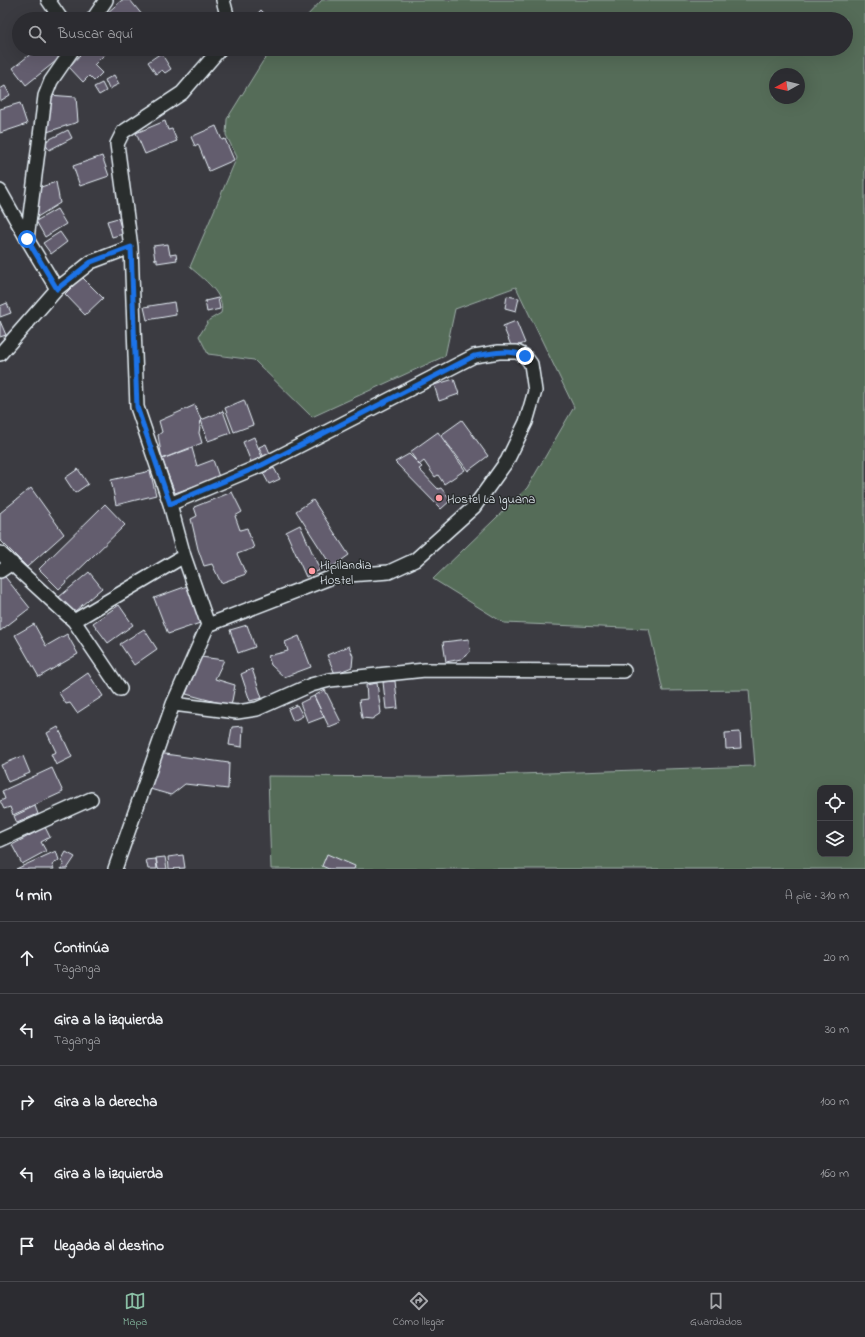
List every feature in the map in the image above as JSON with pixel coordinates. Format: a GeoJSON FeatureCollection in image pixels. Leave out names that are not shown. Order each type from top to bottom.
{"type":"FeatureCollection","features":[{"type":"Feature","properties":{"kind":"street"},"geometry":{"type":"LineString","coordinates":[[48,0],[56,12]]}},
{"type":"Feature","properties":{"kind":"street"},"geometry":{"type":"LineString","coordinates":[[98,12],[106,0]]}},
{"type":"Feature","properties":{"kind":"street"},"geometry":{"type":"LineString","coordinates":[[223,0],[226,12]]}},
{"type":"Feature","properties":{"kind":"street"},"geometry":{"type":"LineString","coordinates":[[27,239],[45,96],[52,81],[68,56]]}},
{"type":"Feature","properties":{"kind":"street"},"geometry":{"type":"LineString","coordinates":[[115,869],[173,704],[208,625],[184,556],[170,504],[137,407],[131,247],[117,144],[123,132],[182,93],[214,56]]}},
{"type":"Feature","properties":{"kind":"street"},"geometry":{"type":"LineString","coordinates":[[0,191],[57,289]]}},
{"type":"Feature","properties":{"kind":"street"},"geometry":{"type":"LineString","coordinates":[[0,354],[57,289],[91,262],[131,247]]}},
{"type":"Feature","properties":{"kind":"street"},"geometry":{"type":"LineString","coordinates":[[170,504],[262,465],[474,356],[499,352],[517,352],[525,356],[532,364],[535,391],[526,422],[507,461],[474,508],[415,560],[389,572],[335,576],[208,625]]}},
{"type":"Feature","properties":{"kind":"street"},"geometry":{"type":"LineString","coordinates":[[0,553],[74,621],[120,689]]}},
{"type":"Feature","properties":{"kind":"street"},"geometry":{"type":"LineString","coordinates":[[74,621],[184,556]]}},
{"type":"Feature","properties":{"kind":"street"},"geometry":{"type":"LineString","coordinates":[[0,571],[12,563]]}},
{"type":"Feature","properties":{"kind":"street"},"geometry":{"type":"LineString","coordinates":[[173,704],[237,712],[257,709],[311,685],[330,680],[426,670],[624,671]]}},
{"type":"Feature","properties":{"kind":"street"},"geometry":{"type":"LineString","coordinates":[[0,840],[91,799]]}},
{"type":"Feature","properties":{"kind":"green space"},"geometry":{"type":"Polygon","coordinates":[[[322,0],[865,0],[865,869],[271,869],[268,776],[431,777],[755,766],[749,690],[663,691],[649,629],[504,623],[433,579],[527,488],[574,407],[516,287],[455,309],[445,356],[312,417],[254,360],[208,354],[199,336],[209,320],[221,313],[222,306],[217,293],[190,267],[237,157],[226,135],[227,119],[263,61],[268,56],[853,56],[853,12],[311,12],[322,0]]]}},
{"type":"Feature","properties":{"kind":"building"},"geometry":{"type":"Polygon","coordinates":[[[122,0],[130,0],[140,12],[108,12],[122,0]]]}},
{"type":"Feature","properties":{"kind":"building"},"geometry":{"type":"Polygon","coordinates":[[[28,56],[61,57],[26,85],[13,68],[28,56]]]}},
{"type":"Feature","properties":{"kind":"building"},"geometry":{"type":"Polygon","coordinates":[[[79,56],[103,56],[94,65],[102,73],[94,81],[89,76],[83,82],[69,67],[79,56]]]}},
{"type":"Feature","properties":{"kind":"building"},"geometry":{"type":"Polygon","coordinates":[[[157,56],[163,56],[171,69],[165,73],[162,70],[156,74],[148,62],[157,56]]]}},
{"type":"Feature","properties":{"kind":"building"},"geometry":{"type":"Polygon","coordinates":[[[114,75],[119,84],[109,89],[105,80],[114,75]]]}},
{"type":"Feature","properties":{"kind":"building"},"geometry":{"type":"Polygon","coordinates":[[[102,83],[106,91],[99,95],[94,87],[102,83]]]}},
{"type":"Feature","properties":{"kind":"building"},"geometry":{"type":"Polygon","coordinates":[[[5,86],[10,95],[0,101],[0,89],[5,86]]]}},
{"type":"Feature","properties":{"kind":"building"},"geometry":{"type":"Polygon","coordinates":[[[49,95],[76,97],[78,122],[44,133],[49,95]]]}},
{"type":"Feature","properties":{"kind":"building"},"geometry":{"type":"Polygon","coordinates":[[[20,103],[27,124],[0,133],[0,109],[20,103]]]}},
{"type":"Feature","properties":{"kind":"building"},"geometry":{"type":"Polygon","coordinates":[[[165,121],[168,130],[172,129],[177,141],[145,154],[136,133],[165,121]]]}},
{"type":"Feature","properties":{"kind":"building"},"geometry":{"type":"Polygon","coordinates":[[[216,126],[222,140],[225,139],[234,160],[209,171],[198,144],[195,146],[191,137],[216,126]]]}},
{"type":"Feature","properties":{"kind":"building"},"geometry":{"type":"Polygon","coordinates":[[[68,130],[72,138],[49,150],[44,142],[68,130]]]}},
{"type":"Feature","properties":{"kind":"building"},"geometry":{"type":"Polygon","coordinates":[[[102,156],[109,176],[80,186],[73,166],[102,156]]]}},
{"type":"Feature","properties":{"kind":"building"},"geometry":{"type":"Polygon","coordinates":[[[56,182],[60,203],[34,219],[38,188],[56,182]]]}},
{"type":"Feature","properties":{"kind":"building"},"geometry":{"type":"Polygon","coordinates":[[[57,209],[66,224],[45,237],[36,221],[57,209]]]}},
{"type":"Feature","properties":{"kind":"building"},"geometry":{"type":"Polygon","coordinates":[[[118,218],[123,234],[112,237],[107,221],[118,218]]]}},
{"type":"Feature","properties":{"kind":"building"},"geometry":{"type":"Polygon","coordinates":[[[60,232],[67,242],[51,254],[43,243],[60,232]]]}},
{"type":"Feature","properties":{"kind":"building"},"geometry":{"type":"Polygon","coordinates":[[[168,244],[170,255],[176,254],[177,260],[157,263],[157,259],[155,260],[153,246],[168,244]]]}},
{"type":"Feature","properties":{"kind":"building"},"geometry":{"type":"Polygon","coordinates":[[[82,277],[103,298],[85,315],[65,294],[82,277]]]}},
{"type":"Feature","properties":{"kind":"building"},"geometry":{"type":"Polygon","coordinates":[[[507,296],[519,298],[516,311],[505,308],[507,296]]]}},
{"type":"Feature","properties":{"kind":"building"},"geometry":{"type":"Polygon","coordinates":[[[218,298],[220,309],[207,312],[205,301],[218,298]]]}},
{"type":"Feature","properties":{"kind":"building"},"geometry":{"type":"Polygon","coordinates":[[[174,302],[176,315],[147,320],[144,307],[174,302]]]}},
{"type":"Feature","properties":{"kind":"building"},"geometry":{"type":"Polygon","coordinates":[[[7,303],[11,313],[0,317],[0,306],[7,303]]]}},
{"type":"Feature","properties":{"kind":"building"},"geometry":{"type":"Polygon","coordinates":[[[0,321],[6,335],[0,337],[0,321]]]}},
{"type":"Feature","properties":{"kind":"building"},"geometry":{"type":"Polygon","coordinates":[[[516,321],[525,343],[512,348],[503,326],[516,321]]]}},
{"type":"Feature","properties":{"kind":"building"},"geometry":{"type":"Polygon","coordinates":[[[454,379],[459,394],[439,401],[434,385],[454,379]]]}},
{"type":"Feature","properties":{"kind":"building"},"geometry":{"type":"Polygon","coordinates":[[[244,400],[253,425],[234,432],[225,408],[244,400]]]}},
{"type":"Feature","properties":{"kind":"building"},"geometry":{"type":"Polygon","coordinates":[[[195,405],[201,420],[199,433],[202,443],[162,459],[158,435],[162,432],[159,421],[195,405]]]}},
{"type":"Feature","properties":{"kind":"building"},"geometry":{"type":"Polygon","coordinates":[[[223,411],[231,433],[208,441],[201,420],[223,411]]]}},
{"type":"Feature","properties":{"kind":"building"},"geometry":{"type":"Polygon","coordinates":[[[462,420],[488,456],[468,471],[441,435],[462,420]]]}},
{"type":"Feature","properties":{"kind":"building"},"geometry":{"type":"Polygon","coordinates":[[[438,432],[465,470],[444,484],[438,475],[435,477],[424,461],[419,465],[410,452],[438,432]]]}},
{"type":"Feature","properties":{"kind":"building"},"geometry":{"type":"Polygon","coordinates":[[[254,437],[262,457],[251,462],[243,442],[254,437]]]}},
{"type":"Feature","properties":{"kind":"building"},"geometry":{"type":"Polygon","coordinates":[[[266,444],[272,458],[265,460],[259,447],[266,444]]]}},
{"type":"Feature","properties":{"kind":"building"},"geometry":{"type":"Polygon","coordinates":[[[192,448],[197,466],[213,460],[219,477],[175,493],[162,459],[192,448]]]}},
{"type":"Feature","properties":{"kind":"building"},"geometry":{"type":"Polygon","coordinates":[[[409,454],[422,467],[419,469],[438,489],[441,488],[451,500],[441,509],[395,462],[409,454]]]}},
{"type":"Feature","properties":{"kind":"building"},"geometry":{"type":"Polygon","coordinates":[[[274,468],[280,479],[269,484],[263,473],[274,468]]]}},
{"type":"Feature","properties":{"kind":"building"},"geometry":{"type":"Polygon","coordinates":[[[78,469],[88,484],[75,493],[65,478],[78,469]]]}},
{"type":"Feature","properties":{"kind":"building"},"geometry":{"type":"Polygon","coordinates":[[[150,471],[156,495],[116,505],[111,480],[150,471]]]}},
{"type":"Feature","properties":{"kind":"building"},"geometry":{"type":"Polygon","coordinates":[[[31,488],[64,534],[27,567],[0,540],[0,513],[31,488]]]}},
{"type":"Feature","properties":{"kind":"building"},"geometry":{"type":"Polygon","coordinates":[[[232,492],[242,512],[235,516],[240,530],[247,528],[254,548],[237,554],[246,574],[221,583],[212,564],[204,566],[198,549],[191,519],[197,516],[194,507],[232,492]]]}},
{"type":"Feature","properties":{"kind":"building"},"geometry":{"type":"Polygon","coordinates":[[[313,500],[349,555],[332,567],[296,511],[313,500]]]}},
{"type":"Feature","properties":{"kind":"building"},"geometry":{"type":"Polygon","coordinates":[[[105,504],[125,525],[59,589],[39,569],[105,504]]]}},
{"type":"Feature","properties":{"kind":"building"},"geometry":{"type":"Polygon","coordinates":[[[300,525],[320,570],[306,577],[286,532],[300,525]]]}},
{"type":"Feature","properties":{"kind":"building"},"geometry":{"type":"Polygon","coordinates":[[[89,572],[102,588],[74,612],[59,597],[89,572]]]}},
{"type":"Feature","properties":{"kind":"building"},"geometry":{"type":"Polygon","coordinates":[[[2,573],[30,608],[0,631],[0,575],[2,573]]]}},
{"type":"Feature","properties":{"kind":"building"},"geometry":{"type":"Polygon","coordinates":[[[190,585],[203,622],[168,634],[154,598],[190,585]]]}},
{"type":"Feature","properties":{"kind":"building"},"geometry":{"type":"Polygon","coordinates":[[[119,605],[133,625],[108,643],[93,623],[119,605]]]}},
{"type":"Feature","properties":{"kind":"building"},"geometry":{"type":"Polygon","coordinates":[[[34,624],[46,646],[67,634],[78,654],[39,677],[15,635],[34,624]]]}},
{"type":"Feature","properties":{"kind":"building"},"geometry":{"type":"Polygon","coordinates":[[[247,625],[255,647],[238,653],[230,630],[247,625]]]}},
{"type":"Feature","properties":{"kind":"building"},"geometry":{"type":"Polygon","coordinates":[[[144,629],[157,649],[134,665],[120,644],[144,629]]]}},
{"type":"Feature","properties":{"kind":"building"},"geometry":{"type":"Polygon","coordinates":[[[299,636],[311,667],[284,677],[271,665],[268,656],[288,651],[285,642],[299,636]]]}},
{"type":"Feature","properties":{"kind":"building"},"geometry":{"type":"Polygon","coordinates":[[[469,639],[470,652],[461,659],[446,662],[443,642],[469,639]]]}},
{"type":"Feature","properties":{"kind":"building"},"geometry":{"type":"Polygon","coordinates":[[[349,646],[353,656],[352,667],[335,674],[327,655],[349,646]]]}},
{"type":"Feature","properties":{"kind":"building"},"geometry":{"type":"Polygon","coordinates":[[[201,657],[224,660],[215,679],[235,685],[231,706],[186,694],[201,657]]]}},
{"type":"Feature","properties":{"kind":"building"},"geometry":{"type":"Polygon","coordinates":[[[252,669],[262,698],[250,701],[241,674],[252,669]]]}},
{"type":"Feature","properties":{"kind":"building"},"geometry":{"type":"Polygon","coordinates":[[[88,673],[103,696],[77,713],[70,703],[66,704],[59,693],[88,673]]]}},
{"type":"Feature","properties":{"kind":"building"},"geometry":{"type":"Polygon","coordinates":[[[395,681],[398,708],[386,709],[383,682],[395,681]]]}},
{"type":"Feature","properties":{"kind":"building"},"geometry":{"type":"Polygon","coordinates":[[[377,683],[381,713],[372,719],[362,718],[359,700],[367,699],[366,685],[377,683]]]}},
{"type":"Feature","properties":{"kind":"building"},"geometry":{"type":"Polygon","coordinates":[[[325,690],[341,722],[329,727],[314,696],[325,690]]]}},
{"type":"Feature","properties":{"kind":"building"},"geometry":{"type":"Polygon","coordinates":[[[314,696],[324,717],[308,723],[300,703],[314,696]]]}},
{"type":"Feature","properties":{"kind":"building"},"geometry":{"type":"Polygon","coordinates":[[[297,705],[303,716],[293,721],[288,709],[297,705]]]}},
{"type":"Feature","properties":{"kind":"building"},"geometry":{"type":"Polygon","coordinates":[[[243,726],[242,747],[229,745],[232,727],[243,726]]]}},
{"type":"Feature","properties":{"kind":"building"},"geometry":{"type":"Polygon","coordinates":[[[58,727],[72,757],[56,765],[51,754],[56,752],[47,733],[58,727]]]}},
{"type":"Feature","properties":{"kind":"building"},"geometry":{"type":"Polygon","coordinates":[[[740,732],[741,748],[726,749],[725,733],[740,732]]]}},
{"type":"Feature","properties":{"kind":"building"},"geometry":{"type":"Polygon","coordinates":[[[158,753],[229,763],[228,789],[185,784],[171,795],[150,789],[158,753]]]}},
{"type":"Feature","properties":{"kind":"building"},"geometry":{"type":"Polygon","coordinates":[[[23,756],[30,773],[8,782],[1,765],[23,756]]]}},
{"type":"Feature","properties":{"kind":"building"},"geometry":{"type":"Polygon","coordinates":[[[52,768],[63,792],[13,815],[10,807],[4,809],[0,801],[5,799],[2,791],[52,768]]]}},
{"type":"Feature","properties":{"kind":"building"},"geometry":{"type":"Polygon","coordinates":[[[35,806],[38,814],[17,823],[14,816],[35,806]]]}},
{"type":"Feature","properties":{"kind":"building"},"geometry":{"type":"Polygon","coordinates":[[[45,827],[50,837],[41,842],[46,851],[22,864],[12,845],[45,827]]]}},
{"type":"Feature","properties":{"kind":"building"},"geometry":{"type":"Polygon","coordinates":[[[56,851],[59,860],[52,865],[54,869],[16,869],[56,851]]]}},
{"type":"Feature","properties":{"kind":"building"},"geometry":{"type":"Polygon","coordinates":[[[66,852],[75,857],[67,869],[61,869],[64,863],[61,861],[66,852]]]}},
{"type":"Feature","properties":{"kind":"building"},"geometry":{"type":"Polygon","coordinates":[[[327,854],[355,866],[354,869],[329,869],[322,866],[327,854]]]}},
{"type":"Feature","properties":{"kind":"building"},"geometry":{"type":"Polygon","coordinates":[[[183,855],[185,868],[169,869],[168,857],[183,855]]]}},
{"type":"Feature","properties":{"kind":"building"},"geometry":{"type":"Polygon","coordinates":[[[165,857],[167,869],[158,869],[156,858],[165,857]]]}},
{"type":"Feature","properties":{"kind":"building"},"geometry":{"type":"Polygon","coordinates":[[[156,859],[157,869],[148,869],[146,860],[156,859]]]}},
{"type":"Feature","properties":{"kind":"place","name":"Hostel La Iguana"},"geometry":{"type":"Point","coordinates":[439,498]}},
{"type":"Feature","properties":{"kind":"place","name":"Hipilandia Hostel"},"geometry":{"type":"Point","coordinates":[312,571]}},
{"type":"Feature","properties":{"kind":"route"},"geometry":{"type":"LineString","coordinates":[[27,239],[57,289],[91,262],[131,247],[137,407],[170,504],[262,465],[474,356],[499,352],[517,352],[525,356]]}}]}
